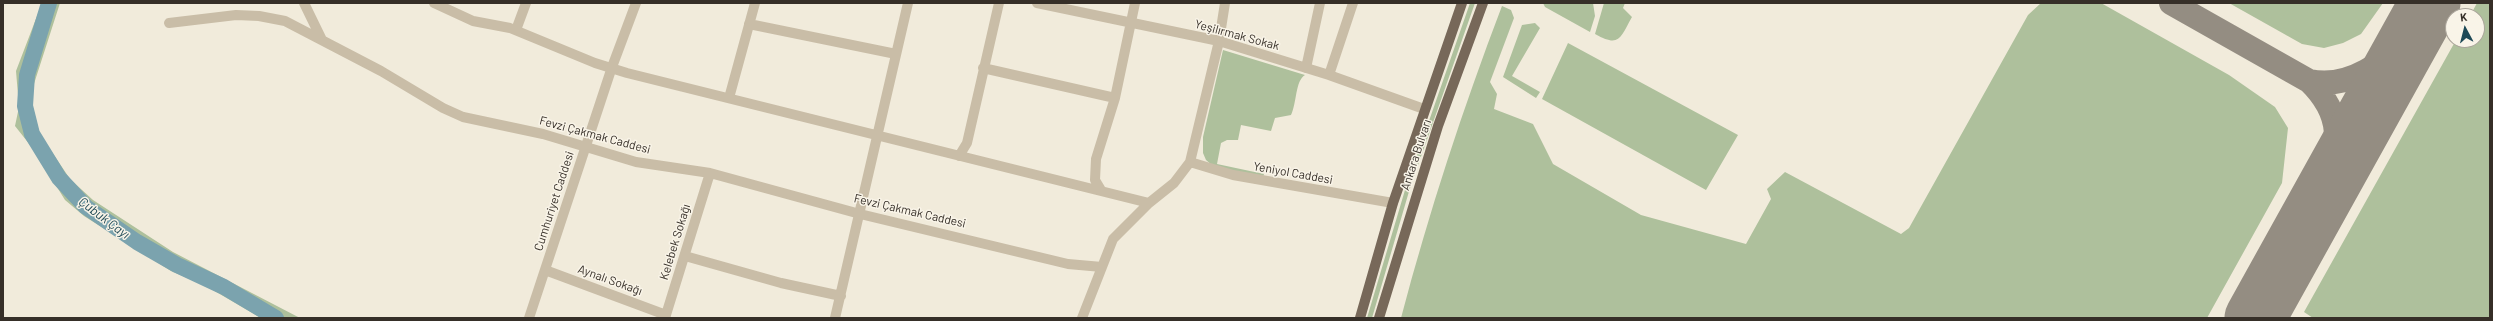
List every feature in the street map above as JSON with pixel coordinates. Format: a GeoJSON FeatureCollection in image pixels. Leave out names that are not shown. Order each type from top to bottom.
{"type":"FeatureCollection","features":[{"type":"Feature","properties":{"kind":"main road","name":"Ankara Bulvarı"},"geometry":{"type":"LineString","coordinates":[[1360,318],[1393,203],[1424,109],[1462,3]]}},
{"type":"Feature","properties":{"kind":"main road","name":"Ankara Bulvarı"},"geometry":{"type":"LineString","coordinates":[[1379,318],[1438,126],[1483,3]]}},
{"type":"Feature","properties":{"kind":"street"},"geometry":{"type":"LineString","coordinates":[[304,3],[322,40]]}},
{"type":"Feature","properties":{"kind":"street"},"geometry":{"type":"LineString","coordinates":[[434,3],[473,21],[516,30],[595,63],[1149,203]]}},
{"type":"Feature","properties":{"kind":"street"},"geometry":{"type":"LineString","coordinates":[[516,30],[526,3]]}},
{"type":"Feature","properties":{"kind":"street","name":"Cumhuriyet Caddesi"},"geometry":{"type":"LineString","coordinates":[[529,318],[612,67],[636,3]]}},
{"type":"Feature","properties":{"kind":"street"},"geometry":{"type":"LineString","coordinates":[[729,98],[755,3]]}},
{"type":"Feature","properties":{"kind":"street"},"geometry":{"type":"LineString","coordinates":[[836,318],[908,3]]}},
{"type":"Feature","properties":{"kind":"street"},"geometry":{"type":"LineString","coordinates":[[959,156],[967,143],[999,3]]}},
{"type":"Feature","properties":{"kind":"street","name":"Yeşilırmak Sokak"},"geometry":{"type":"LineString","coordinates":[[1037,3],[1055,5],[1132,24],[1219,41],[1329,75],[1424,109]]}},
{"type":"Feature","properties":{"kind":"street"},"geometry":{"type":"LineString","coordinates":[[1101,190],[1095,180],[1096,159],[1115,98],[1132,24],[1135,3]]}},
{"type":"Feature","properties":{"kind":"street"},"geometry":{"type":"LineString","coordinates":[[1082,318],[1113,239],[1149,203],[1174,183],[1190,162],[1219,41],[1225,3]]}},
{"type":"Feature","properties":{"kind":"street"},"geometry":{"type":"LineString","coordinates":[[1306,68],[1320,3]]}},
{"type":"Feature","properties":{"kind":"street"},"geometry":{"type":"LineString","coordinates":[[1329,75],[1354,3]]}},
{"type":"Feature","properties":{"kind":"street","name":"Fevzi Çakmak Caddesi"},"geometry":{"type":"LineString","coordinates":[[169,23],[236,15],[259,16],[296,26],[381,71],[443,108],[463,117],[543,134],[636,162],[710,173],[860,214],[1068,264],[1102,268]]}},
{"type":"Feature","properties":{"kind":"street"},"geometry":{"type":"LineString","coordinates":[[749,24],[896,54]]}},
{"type":"Feature","properties":{"kind":"street"},"geometry":{"type":"LineString","coordinates":[[983,68],[1115,98]]}},
{"type":"Feature","properties":{"kind":"street","name":"Yeniyol Caddesi"},"geometry":{"type":"LineString","coordinates":[[1190,162],[1240,176],[1393,203]]}},
{"type":"Feature","properties":{"kind":"street","name":"Kelebek Sokağı"},"geometry":{"type":"LineString","coordinates":[[665,316],[710,173]]}},
{"type":"Feature","properties":{"kind":"street"},"geometry":{"type":"LineString","coordinates":[[685,256],[781,283],[841,296]]}},
{"type":"Feature","properties":{"kind":"street","name":"Aynalı Sokağı"},"geometry":{"type":"LineString","coordinates":[[545,270],[665,316]]}},
{"type":"Feature","properties":{"kind":"green space"},"geometry":{"type":"Polygon","coordinates":[[[42,3],[60,3],[32,90],[31,107],[33,124],[70,179],[93,200],[173,252],[300,318],[261,318],[206,286],[171,271],[84,216],[65,200],[34,150],[15,126],[19,107],[16,71],[42,3]]]}},
{"type":"Feature","properties":{"kind":"green space"},"geometry":{"type":"Polygon","coordinates":[[[1470,3],[1475,3],[1410,188],[1372,318],[1367,318],[1405,190],[1470,3]]]}},
{"type":"Feature","properties":{"kind":"green space"},"geometry":{"type":"Polygon","coordinates":[[[1543,3],[1593,3],[1595,16],[1590,32],[1545,7],[1543,3]]]}},
{"type":"Feature","properties":{"kind":"green space"},"geometry":{"type":"Polygon","coordinates":[[[1604,3],[1625,3],[1623,8],[1632,17],[1622,35],[1618,39],[1610,40],[1595,34],[1604,3]]]}},
{"type":"Feature","properties":{"kind":"green space"},"geometry":{"type":"Polygon","coordinates":[[[2041,3],[2101,3],[2229,75],[2275,107],[2288,128],[2282,183],[2207,318],[1401,318],[1447,160],[1502,6],[1511,10],[1514,18],[1490,82],[1497,94],[1494,109],[1533,124],[1553,164],[1641,215],[1746,244],[1771,199],[1767,189],[1785,172],[1901,234],[1909,228],[2028,15],[2041,3]]]}},
{"type":"Feature","properties":{"kind":"green space"},"geometry":{"type":"Polygon","coordinates":[[[2229,3],[2383,3],[2361,34],[2343,43],[2324,48],[2302,44],[2229,3]]]}},
{"type":"Feature","properties":{"kind":"green space"},"geometry":{"type":"Polygon","coordinates":[[[2477,3],[2490,3],[2490,318],[2313,318],[2304,312],[2452,48],[2485,48],[2485,8],[2474,8],[2477,3]]]}},
{"type":"Feature","properties":{"kind":"green space"},"geometry":{"type":"Polygon","coordinates":[[[1535,23],[1540,28],[1512,76],[1540,92],[1536,98],[1503,77],[1522,25],[1535,23]]]}},
{"type":"Feature","properties":{"kind":"green space"},"geometry":{"type":"Polygon","coordinates":[[[1568,43],[1738,135],[1706,190],[1542,99],[1568,43]]]}},
{"type":"Feature","properties":{"kind":"green space"},"geometry":{"type":"Polygon","coordinates":[[[1223,50],[1305,75],[1299,82],[1291,115],[1275,118],[1271,131],[1241,125],[1238,140],[1227,140],[1221,143],[1217,164],[1264,174],[1263,177],[1214,167],[1206,160],[1203,153],[1203,137],[1223,50]]]}},
{"type":"Feature","properties":{"kind":"waterway","name":"Çubuk Çayı"},"geometry":{"type":"LineString","coordinates":[[49,3],[27,75],[25,106],[32,134],[59,178],[86,207],[137,242],[177,265],[224,287],[276,318]]}},
{"type":"Feature","properties":{"kind":"taxiway"},"geometry":{"type":"LineString","coordinates":[[2171,3],[2309,81]]}},
{"type":"Feature","properties":{"kind":"taxiway"},"geometry":{"type":"LineString","coordinates":[[2326,190],[2336,145],[2334,119],[2321,94],[2309,81],[2324,83],[2353,77],[2378,63],[2413,35]]}},
{"type":"Feature","properties":{"kind":"runway"},"geometry":{"type":"LineString","coordinates":[[2255,318],[2430,3]]}}]}
